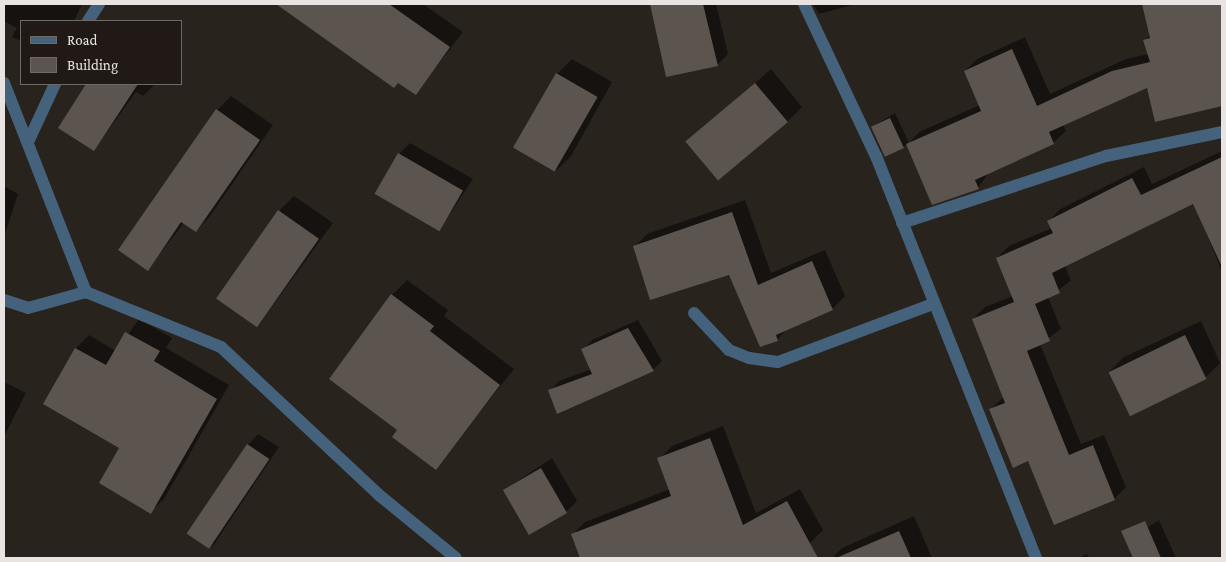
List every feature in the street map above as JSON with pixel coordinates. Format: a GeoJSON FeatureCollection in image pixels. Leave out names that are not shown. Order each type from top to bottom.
{"type":"FeatureCollection","features":[{"type":"Feature","properties":{"kind":"street"},"geometry":{"type":"LineString","coordinates":[[89,20],[99,4]]}},
{"type":"Feature","properties":{"kind":"street"},"geometry":{"type":"LineString","coordinates":[[804,4],[876,156],[933,304],[1036,558]]}},
{"type":"Feature","properties":{"kind":"street"},"geometry":{"type":"LineString","coordinates":[[4,83],[30,140],[49,202],[86,292]]}},
{"type":"Feature","properties":{"kind":"street"},"geometry":{"type":"LineString","coordinates":[[30,140],[55,85]]}},
{"type":"Feature","properties":{"kind":"street"},"geometry":{"type":"LineString","coordinates":[[902,223],[1106,156],[1222,132]]}},
{"type":"Feature","properties":{"kind":"street"},"geometry":{"type":"LineString","coordinates":[[4,300],[28,308],[86,292],[221,347],[379,495],[456,558]]}},
{"type":"Feature","properties":{"kind":"street"},"geometry":{"type":"LineString","coordinates":[[694,313],[729,350],[749,358],[778,362],[933,304]]}},
{"type":"Feature","properties":{"kind":"building"},"geometry":{"type":"Polygon","coordinates":[[[276,4],[389,4],[450,47],[416,95],[398,83],[394,88],[276,4]]]}},
{"type":"Feature","properties":{"kind":"building"},"geometry":{"type":"Polygon","coordinates":[[[650,4],[703,4],[718,66],[666,77],[650,4]]]}},
{"type":"Feature","properties":{"kind":"building"},"geometry":{"type":"Polygon","coordinates":[[[1142,4],[1222,4],[1222,106],[1155,122],[1147,88],[1049,132],[1054,144],[975,180],[979,189],[932,205],[906,144],[981,111],[964,71],[1012,49],[1037,106],[1112,71],[1150,62],[1143,40],[1150,38],[1142,4]]]}},
{"type":"Feature","properties":{"kind":"building"},"geometry":{"type":"Polygon","coordinates":[[[556,73],[598,97],[555,171],[513,147],[556,73]]]}},
{"type":"Feature","properties":{"kind":"building"},"geometry":{"type":"Polygon","coordinates":[[[755,83],[788,122],[718,181],[685,141],[755,83]]]}},
{"type":"Feature","properties":{"kind":"building"},"geometry":{"type":"Polygon","coordinates":[[[85,85],[137,85],[94,151],[58,128],[85,85]]]}},
{"type":"Feature","properties":{"kind":"building"},"geometry":{"type":"Polygon","coordinates":[[[216,109],[260,140],[196,232],[181,222],[148,271],[118,250],[216,109]]]}},
{"type":"Feature","properties":{"kind":"building"},"geometry":{"type":"Polygon","coordinates":[[[890,118],[904,148],[885,157],[871,127],[890,118]]]}},
{"type":"Feature","properties":{"kind":"building"},"geometry":{"type":"Polygon","coordinates":[[[398,153],[463,190],[439,231],[374,194],[398,153]]]}},
{"type":"Feature","properties":{"kind":"building"},"geometry":{"type":"Polygon","coordinates":[[[1222,157],[1222,267],[1193,204],[1052,273],[1060,293],[1035,304],[1050,341],[1027,351],[1069,455],[1093,445],[1115,500],[1054,525],[1028,461],[1013,468],[989,409],[1005,403],[972,319],[1014,302],[996,258],[1053,233],[1047,221],[1132,178],[1141,195],[1222,157]]]}},
{"type":"Feature","properties":{"kind":"building"},"geometry":{"type":"Polygon","coordinates":[[[278,210],[319,239],[257,327],[216,298],[278,210]]]}},
{"type":"Feature","properties":{"kind":"building"},"geometry":{"type":"Polygon","coordinates":[[[732,212],[758,285],[812,261],[833,310],[776,335],[778,341],[760,347],[729,275],[650,300],[633,246],[732,212]]]}},
{"type":"Feature","properties":{"kind":"building"},"geometry":{"type":"Polygon","coordinates":[[[391,294],[434,326],[430,331],[500,385],[436,470],[392,437],[397,430],[329,379],[391,294]]]}},
{"type":"Feature","properties":{"kind":"building"},"geometry":{"type":"Polygon","coordinates":[[[628,328],[654,371],[557,414],[548,390],[592,374],[581,349],[628,328]]]}},
{"type":"Feature","properties":{"kind":"building"},"geometry":{"type":"Polygon","coordinates":[[[125,332],[160,351],[154,361],[217,399],[151,514],[99,483],[119,448],[43,404],[75,348],[106,365],[125,332]]]}},
{"type":"Feature","properties":{"kind":"building"},"geometry":{"type":"Polygon","coordinates":[[[1185,335],[1206,379],[1130,416],[1109,372],[1185,335]]]}},
{"type":"Feature","properties":{"kind":"building"},"geometry":{"type":"Polygon","coordinates":[[[710,438],[743,525],[787,501],[818,558],[580,558],[571,534],[671,496],[657,458],[710,438]]]}},
{"type":"Feature","properties":{"kind":"building"},"geometry":{"type":"Polygon","coordinates":[[[247,444],[269,459],[209,549],[187,534],[247,444]]]}},
{"type":"Feature","properties":{"kind":"building"},"geometry":{"type":"Polygon","coordinates":[[[541,468],[567,513],[529,535],[503,490],[541,468]]]}},
{"type":"Feature","properties":{"kind":"building"},"geometry":{"type":"Polygon","coordinates":[[[1145,521],[1161,558],[1133,558],[1121,531],[1145,521]]]}},
{"type":"Feature","properties":{"kind":"building"},"geometry":{"type":"Polygon","coordinates":[[[899,531],[911,558],[836,558],[899,531]]]}}]}
